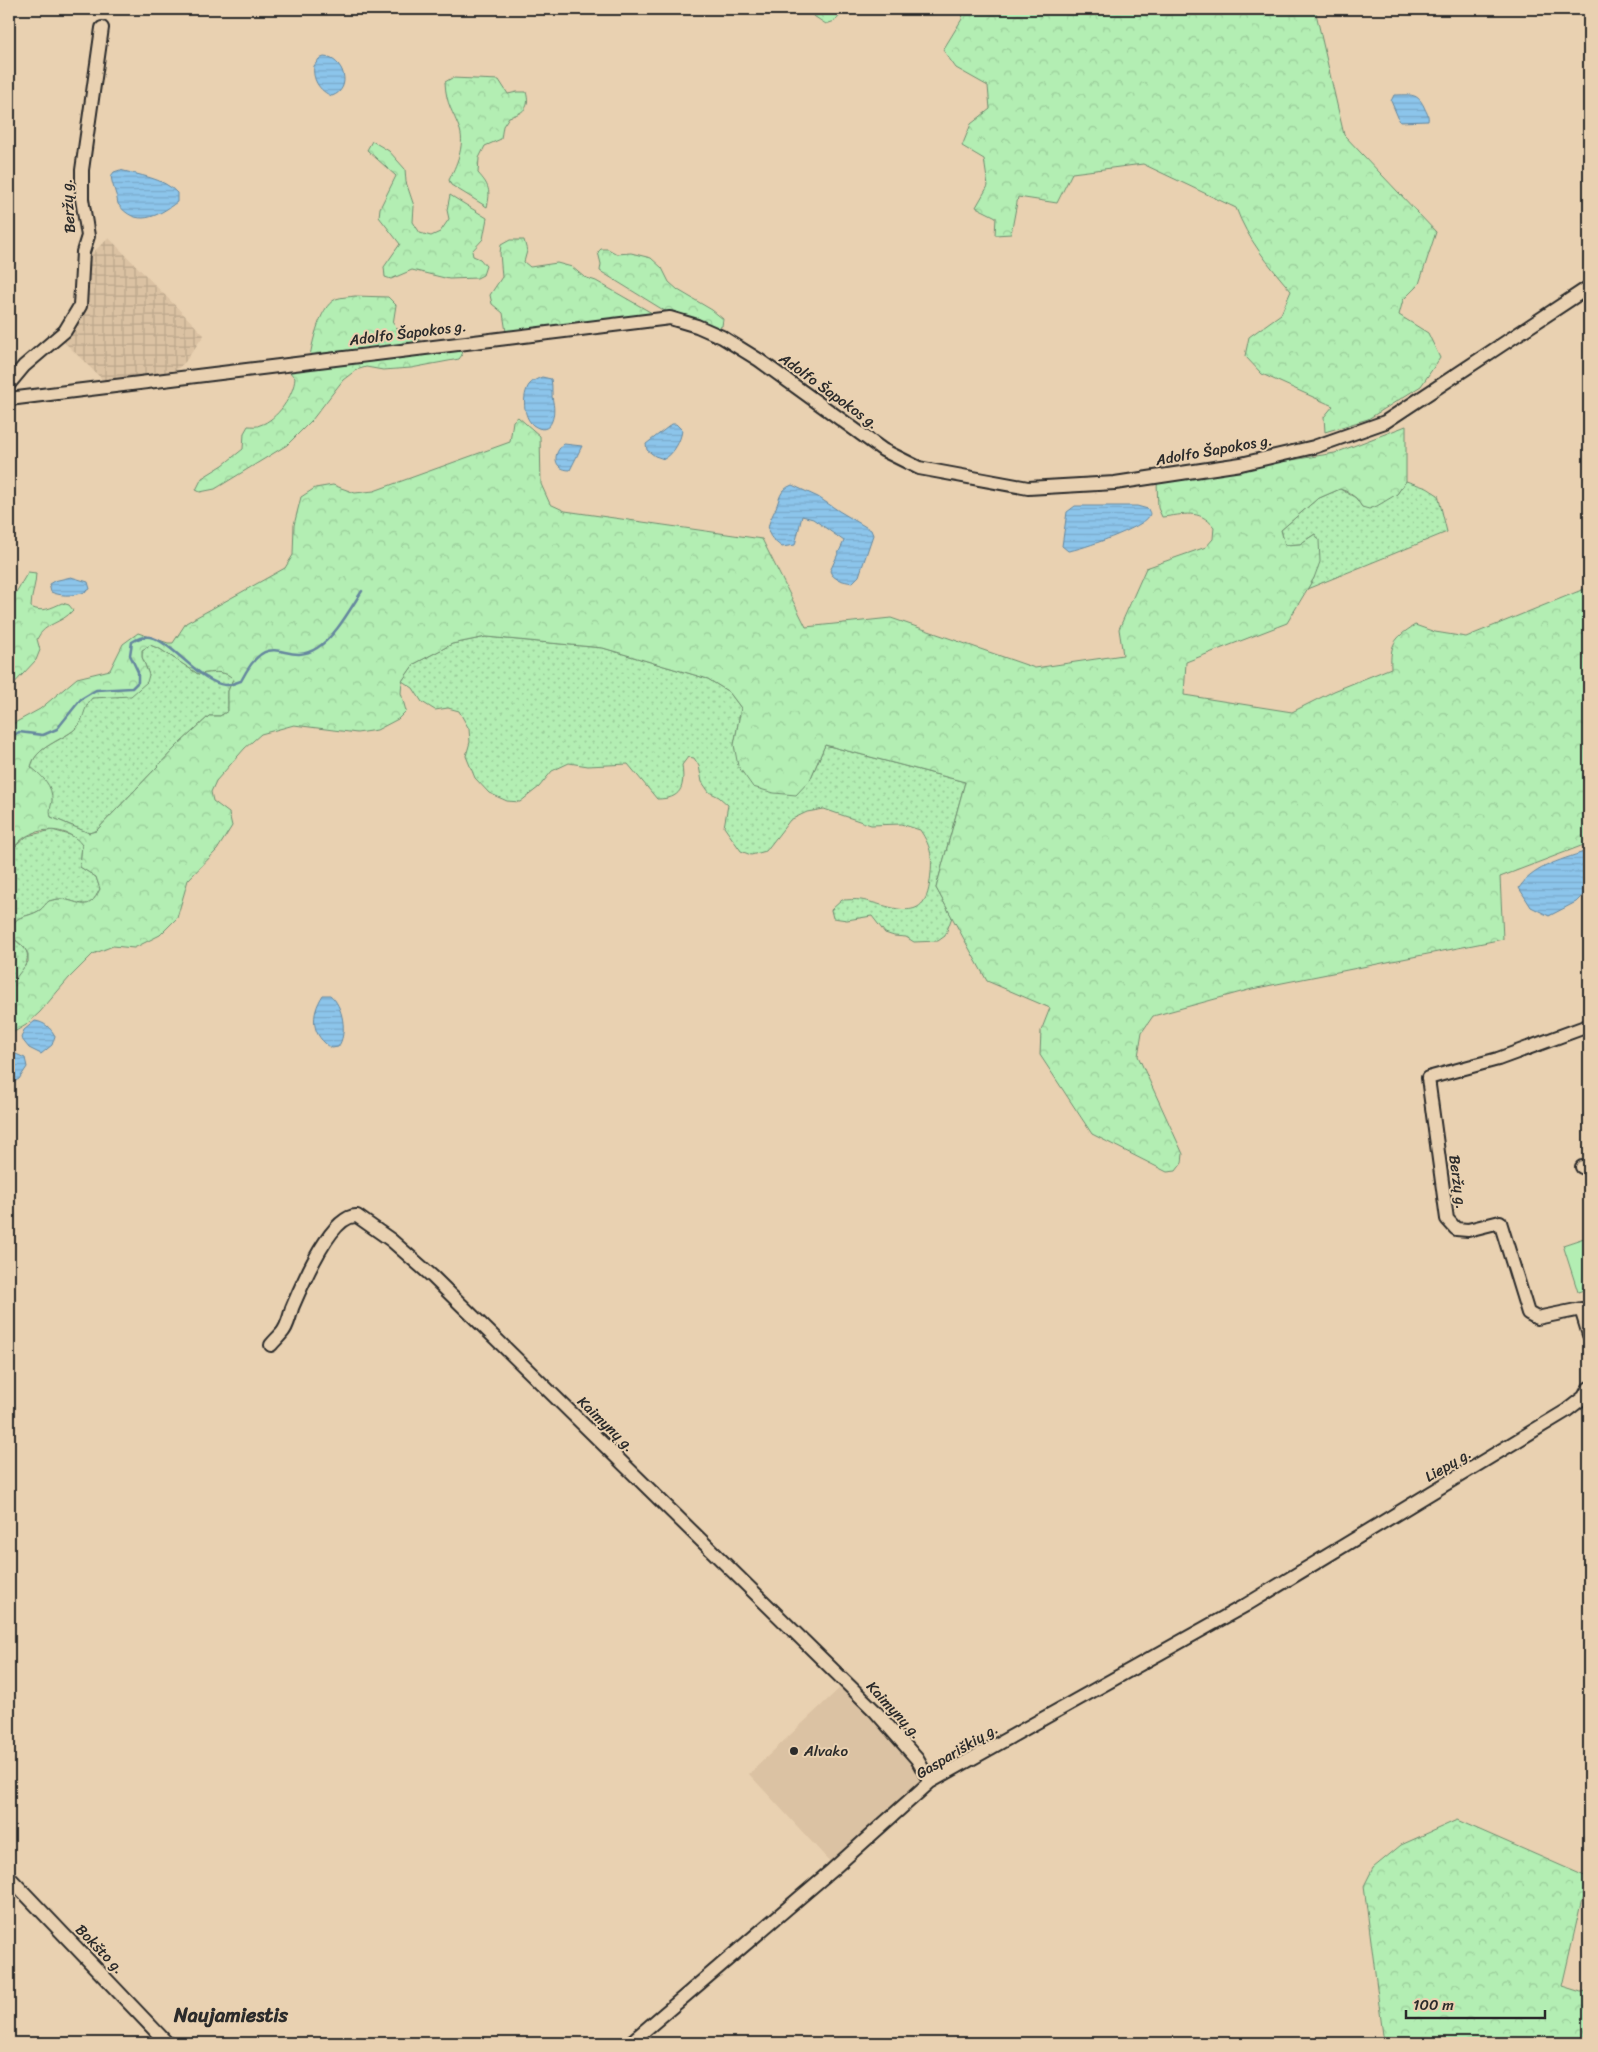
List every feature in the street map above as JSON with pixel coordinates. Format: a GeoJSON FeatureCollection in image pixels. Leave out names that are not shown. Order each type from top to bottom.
{"type":"FeatureCollection","features":[{"type":"Feature","properties":{"kind":"street","name":"Beržų g."},"geometry":{"type":"LineString","coordinates":[[9,384],[24,366],[65,331],[80,306],[83,252],[88,236],[82,200],[82,170],[102,28]]}},
{"type":"Feature","properties":{"kind":"street","name":"Adolfo Šapokos g."},"geometry":{"type":"LineString","coordinates":[[9,399],[179,380],[670,318],[697,326],[722,337],[758,360],[883,450],[919,468],[1028,488],[1115,482],[1242,464],[1314,448],[1385,422],[1589,287]]}},
{"type":"Feature","properties":{"kind":"street","name":"Beržų g."},"geometry":{"type":"LineString","coordinates":[[1585,1027],[1498,1059],[1428,1078],[1447,1219],[1456,1230],[1468,1230],[1500,1222],[1528,1313],[1537,1318],[1581,1309],[1589,1336]]}},
{"type":"Feature","properties":{"kind":"street","name":"Kaimynų g."},"geometry":{"type":"LineString","coordinates":[[271,1345],[284,1330],[308,1271],[327,1239],[342,1222],[352,1216],[358,1216],[390,1240],[433,1277],[875,1711],[917,1760],[930,1782]]}},
{"type":"Feature","properties":{"kind":"street","name":"Liepų g."},"geometry":{"type":"LineString","coordinates":[[1318,1563],[1566,1412],[1584,1397],[1589,1388]]}},
{"type":"Feature","properties":{"kind":"street","name":"Gaspariškių g."},"geometry":{"type":"LineString","coordinates":[[630,2043],[832,1870],[930,1782],[1318,1563]]}},
{"type":"Feature","properties":{"kind":"street","name":"Bokšto g."},"geometry":{"type":"LineString","coordinates":[[9,1877],[168,2043]]}},
{"type":"Feature","properties":{"kind":"shaded area"},"geometry":{"type":"Polygon","coordinates":[[[109,238],[204,335],[185,362],[174,372],[164,377],[105,382],[61,339],[78,319],[84,260],[109,238]]]}},
{"type":"Feature","properties":{"kind":"shaded area"},"geometry":{"type":"Polygon","coordinates":[[[843,1685],[877,1720],[923,1777],[923,1783],[833,1865],[749,1774],[843,1685]]]}},
{"type":"Feature","properties":{"kind":"green space"},"geometry":{"type":"Polygon","coordinates":[[[803,9],[846,9],[835,21],[826,24],[803,9]]]}},
{"type":"Feature","properties":{"kind":"green space"},"geometry":{"type":"Polygon","coordinates":[[[964,9],[1315,9],[1344,135],[1436,232],[1419,284],[1403,300],[1399,315],[1428,333],[1440,358],[1421,386],[1368,419],[1325,432],[1324,417],[1333,406],[1262,374],[1245,356],[1249,337],[1281,314],[1291,291],[1246,231],[1236,208],[1143,164],[1072,173],[1057,203],[1018,197],[1011,234],[995,235],[996,217],[976,207],[988,186],[984,159],[962,146],[971,124],[990,109],[988,86],[956,68],[943,50],[962,19],[964,9]]]}},
{"type":"Feature","properties":{"kind":"green space"},"geometry":{"type":"Polygon","coordinates":[[[452,78],[499,80],[508,94],[526,92],[527,106],[525,109],[509,117],[503,126],[501,139],[485,146],[479,158],[478,173],[485,181],[489,192],[487,207],[451,185],[449,180],[461,149],[460,130],[448,102],[446,90],[445,82],[452,78]]]}},
{"type":"Feature","properties":{"kind":"green space"},"geometry":{"type":"Polygon","coordinates":[[[372,141],[389,151],[405,169],[406,182],[414,206],[413,222],[420,233],[431,236],[440,232],[449,219],[447,210],[450,195],[487,218],[483,239],[472,251],[473,256],[480,259],[486,266],[483,275],[477,278],[449,279],[412,270],[391,279],[385,277],[384,267],[400,244],[379,217],[380,208],[396,176],[367,150],[372,141]]]}},
{"type":"Feature","properties":{"kind":"green space"},"geometry":{"type":"Polygon","coordinates":[[[510,240],[524,240],[527,251],[524,262],[530,267],[557,263],[572,267],[584,277],[596,281],[652,313],[650,317],[506,332],[503,313],[492,304],[490,295],[502,277],[501,245],[510,240]]]}},
{"type":"Feature","properties":{"kind":"green space"},"geometry":{"type":"Polygon","coordinates":[[[601,249],[608,249],[617,254],[631,253],[651,258],[662,268],[669,282],[678,290],[712,310],[723,319],[722,326],[716,329],[665,311],[600,271],[601,264],[598,252],[601,249]]]}},
{"type":"Feature","properties":{"kind":"green space"},"geometry":{"type":"Polygon","coordinates":[[[355,296],[388,297],[396,305],[393,324],[400,331],[418,331],[422,351],[461,350],[462,355],[459,359],[411,368],[383,370],[366,367],[356,370],[343,380],[312,420],[287,445],[215,489],[200,492],[196,490],[202,478],[223,465],[243,449],[244,433],[248,426],[257,426],[266,422],[284,406],[292,392],[295,378],[287,369],[308,367],[316,330],[324,311],[338,298],[355,296]]]}},
{"type":"Feature","properties":{"kind":"green space"},"geometry":{"type":"Polygon","coordinates":[[[518,417],[540,436],[541,484],[550,504],[565,511],[762,539],[806,627],[891,618],[1035,668],[1123,655],[1119,629],[1146,568],[1206,547],[1213,539],[1214,527],[1203,517],[1184,514],[1162,517],[1158,508],[1157,482],[1335,453],[1406,426],[1406,481],[1397,494],[1369,509],[1362,507],[1356,498],[1340,489],[1317,499],[1281,530],[1285,545],[1300,544],[1315,534],[1319,540],[1320,562],[1314,578],[1287,623],[1186,662],[1184,695],[1292,712],[1334,691],[1391,668],[1391,653],[1395,642],[1402,634],[1415,625],[1435,632],[1466,637],[1589,587],[1589,843],[1500,877],[1503,939],[1252,989],[1153,1016],[1142,1032],[1138,1056],[1183,1154],[1182,1163],[1176,1171],[1167,1172],[1092,1134],[1040,1055],[1041,1031],[1050,1008],[987,981],[936,888],[965,782],[825,745],[810,780],[796,795],[774,793],[753,787],[738,766],[734,745],[741,708],[729,692],[708,679],[603,648],[486,637],[452,644],[414,664],[402,681],[401,693],[406,711],[398,719],[377,730],[357,733],[294,725],[261,734],[245,748],[216,781],[211,792],[213,801],[229,813],[232,826],[217,850],[188,880],[177,918],[160,935],[134,948],[113,946],[93,954],[69,978],[40,1012],[26,1025],[9,1035],[9,987],[28,962],[28,954],[24,947],[10,935],[14,923],[20,918],[40,910],[49,901],[56,899],[88,904],[96,897],[100,889],[96,877],[80,867],[82,845],[71,835],[64,832],[49,830],[34,833],[22,839],[9,852],[9,726],[40,709],[77,678],[110,670],[123,644],[138,633],[173,643],[186,623],[285,568],[293,555],[294,525],[301,497],[315,488],[333,485],[355,493],[374,491],[510,442],[513,421],[518,417]],[[150,645],[142,650],[142,657],[149,675],[147,682],[131,696],[92,698],[78,726],[43,749],[33,760],[31,767],[43,777],[51,790],[51,817],[89,833],[96,831],[177,746],[209,716],[220,716],[228,711],[228,691],[233,679],[230,676],[217,672],[198,674],[160,649],[150,645]]]}},
{"type":"Feature","properties":{"kind":"green space"},"geometry":{"type":"Polygon","coordinates":[[[1406,481],[1427,488],[1438,495],[1447,532],[1307,589],[1314,578],[1315,534],[1300,544],[1285,545],[1281,530],[1317,499],[1340,489],[1356,498],[1362,507],[1397,494],[1406,481]]]}},
{"type":"Feature","properties":{"kind":"green space"},"geometry":{"type":"Polygon","coordinates":[[[28,572],[36,573],[31,607],[43,610],[62,603],[69,605],[73,610],[69,615],[40,633],[37,639],[40,650],[36,660],[9,689],[9,598],[15,594],[28,572]]]}},
{"type":"Feature","properties":{"kind":"green space"},"geometry":{"type":"Polygon","coordinates":[[[486,637],[603,648],[708,679],[729,692],[741,708],[734,745],[810,780],[825,745],[965,782],[936,888],[952,917],[945,936],[938,941],[914,942],[906,937],[885,933],[872,916],[847,920],[833,918],[831,910],[842,900],[861,900],[905,910],[914,909],[921,904],[927,895],[931,860],[927,842],[920,830],[901,824],[871,825],[824,809],[807,812],[790,820],[766,851],[751,855],[741,851],[724,827],[728,805],[719,797],[709,792],[702,782],[699,766],[694,758],[688,757],[682,765],[682,786],[680,791],[671,797],[657,799],[628,764],[588,766],[569,763],[552,771],[539,787],[520,802],[507,801],[489,793],[475,778],[466,756],[470,742],[469,729],[459,711],[448,708],[435,710],[422,702],[413,688],[402,681],[414,664],[452,644],[486,637]]]}},
{"type":"Feature","properties":{"kind":"green space"},"geometry":{"type":"Polygon","coordinates":[[[150,645],[160,649],[198,674],[217,672],[230,676],[233,679],[228,691],[228,711],[220,716],[209,716],[177,746],[96,831],[89,833],[51,817],[49,811],[52,799],[31,767],[34,760],[44,749],[70,733],[79,725],[86,704],[92,698],[113,694],[149,675],[142,657],[142,650],[150,645]]]}},
{"type":"Feature","properties":{"kind":"green space"},"geometry":{"type":"Polygon","coordinates":[[[52,830],[77,837],[82,845],[80,867],[96,877],[100,889],[96,897],[88,904],[61,899],[52,900],[40,910],[20,918],[14,923],[10,935],[25,949],[27,959],[23,969],[9,987],[9,852],[27,836],[52,830]]]}},
{"type":"Feature","properties":{"kind":"green space"},"geometry":{"type":"Polygon","coordinates":[[[1584,1238],[1589,1253],[1589,1288],[1578,1292],[1563,1245],[1584,1238]]]}},
{"type":"Feature","properties":{"kind":"green space"},"geometry":{"type":"Polygon","coordinates":[[[1457,1820],[1587,1877],[1562,1986],[1581,1992],[1589,1991],[1589,2043],[1384,2043],[1364,1886],[1373,1868],[1401,1845],[1457,1820]]]}},
{"type":"Feature","properties":{"kind":"water"},"geometry":{"type":"Polygon","coordinates":[[[324,57],[337,63],[343,74],[344,81],[342,87],[339,92],[332,96],[323,91],[315,80],[314,66],[319,59],[324,57]]]}},
{"type":"Feature","properties":{"kind":"water"},"geometry":{"type":"Polygon","coordinates":[[[1394,95],[1417,97],[1428,116],[1428,121],[1400,122],[1391,101],[1394,95]]]}},
{"type":"Feature","properties":{"kind":"water"},"geometry":{"type":"Polygon","coordinates":[[[120,170],[158,180],[177,193],[177,202],[154,216],[139,218],[132,216],[118,204],[112,183],[111,176],[114,172],[120,170]]]}},
{"type":"Feature","properties":{"kind":"water"},"geometry":{"type":"Polygon","coordinates":[[[542,377],[551,379],[554,407],[551,423],[544,429],[533,425],[525,411],[525,394],[529,385],[542,377]]]}},
{"type":"Feature","properties":{"kind":"water"},"geometry":{"type":"Polygon","coordinates":[[[672,424],[676,424],[682,430],[676,446],[671,454],[664,459],[655,456],[647,450],[646,444],[672,424]]]}},
{"type":"Feature","properties":{"kind":"water"},"geometry":{"type":"Polygon","coordinates":[[[564,444],[582,446],[570,470],[560,467],[556,460],[557,452],[564,444]]]}},
{"type":"Feature","properties":{"kind":"water"},"geometry":{"type":"Polygon","coordinates":[[[792,485],[818,497],[871,530],[873,535],[859,576],[852,583],[836,578],[830,571],[844,541],[813,519],[802,516],[795,545],[782,547],[772,538],[768,530],[770,522],[781,495],[785,489],[792,485]]]}},
{"type":"Feature","properties":{"kind":"water"},"geometry":{"type":"Polygon","coordinates":[[[1075,506],[1137,506],[1148,509],[1150,514],[1145,521],[1125,532],[1068,551],[1062,546],[1067,512],[1075,506]]]}},
{"type":"Feature","properties":{"kind":"water"},"geometry":{"type":"Polygon","coordinates":[[[71,577],[88,582],[90,589],[71,595],[60,595],[51,592],[49,584],[71,577]]]}},
{"type":"Feature","properties":{"kind":"water"},"geometry":{"type":"Polygon","coordinates":[[[1589,850],[1589,889],[1576,902],[1549,916],[1531,907],[1519,888],[1525,880],[1542,868],[1589,850]]]}},
{"type":"Feature","properties":{"kind":"water"},"geometry":{"type":"Polygon","coordinates":[[[323,995],[330,995],[341,1012],[343,1035],[338,1047],[332,1048],[325,1043],[316,1031],[316,1010],[323,995]]]}},
{"type":"Feature","properties":{"kind":"water"},"geometry":{"type":"Polygon","coordinates":[[[35,1021],[47,1026],[55,1036],[52,1045],[41,1054],[29,1048],[21,1038],[24,1030],[35,1021]]]}},
{"type":"Feature","properties":{"kind":"water"},"geometry":{"type":"Polygon","coordinates":[[[9,1051],[25,1058],[27,1067],[19,1079],[9,1085],[9,1051]]]}},
{"type":"Feature","properties":{"kind":"waterway"},"geometry":{"type":"LineString","coordinates":[[9,738],[19,732],[43,735],[57,729],[81,699],[96,690],[132,688],[138,682],[138,672],[130,655],[132,642],[138,639],[150,637],[159,640],[207,678],[217,683],[230,685],[241,681],[261,654],[270,651],[295,654],[305,653],[317,648],[330,637],[362,591]]}},
{"type":"Feature","properties":{"kind":"place","name":"Alvako"},"geometry":{"type":"Point","coordinates":[794,1751]}},
{"type":"Feature","properties":{"kind":"district","name":"Naujamiestis"},"geometry":{"type":"Point","coordinates":[231,2015]}}]}
